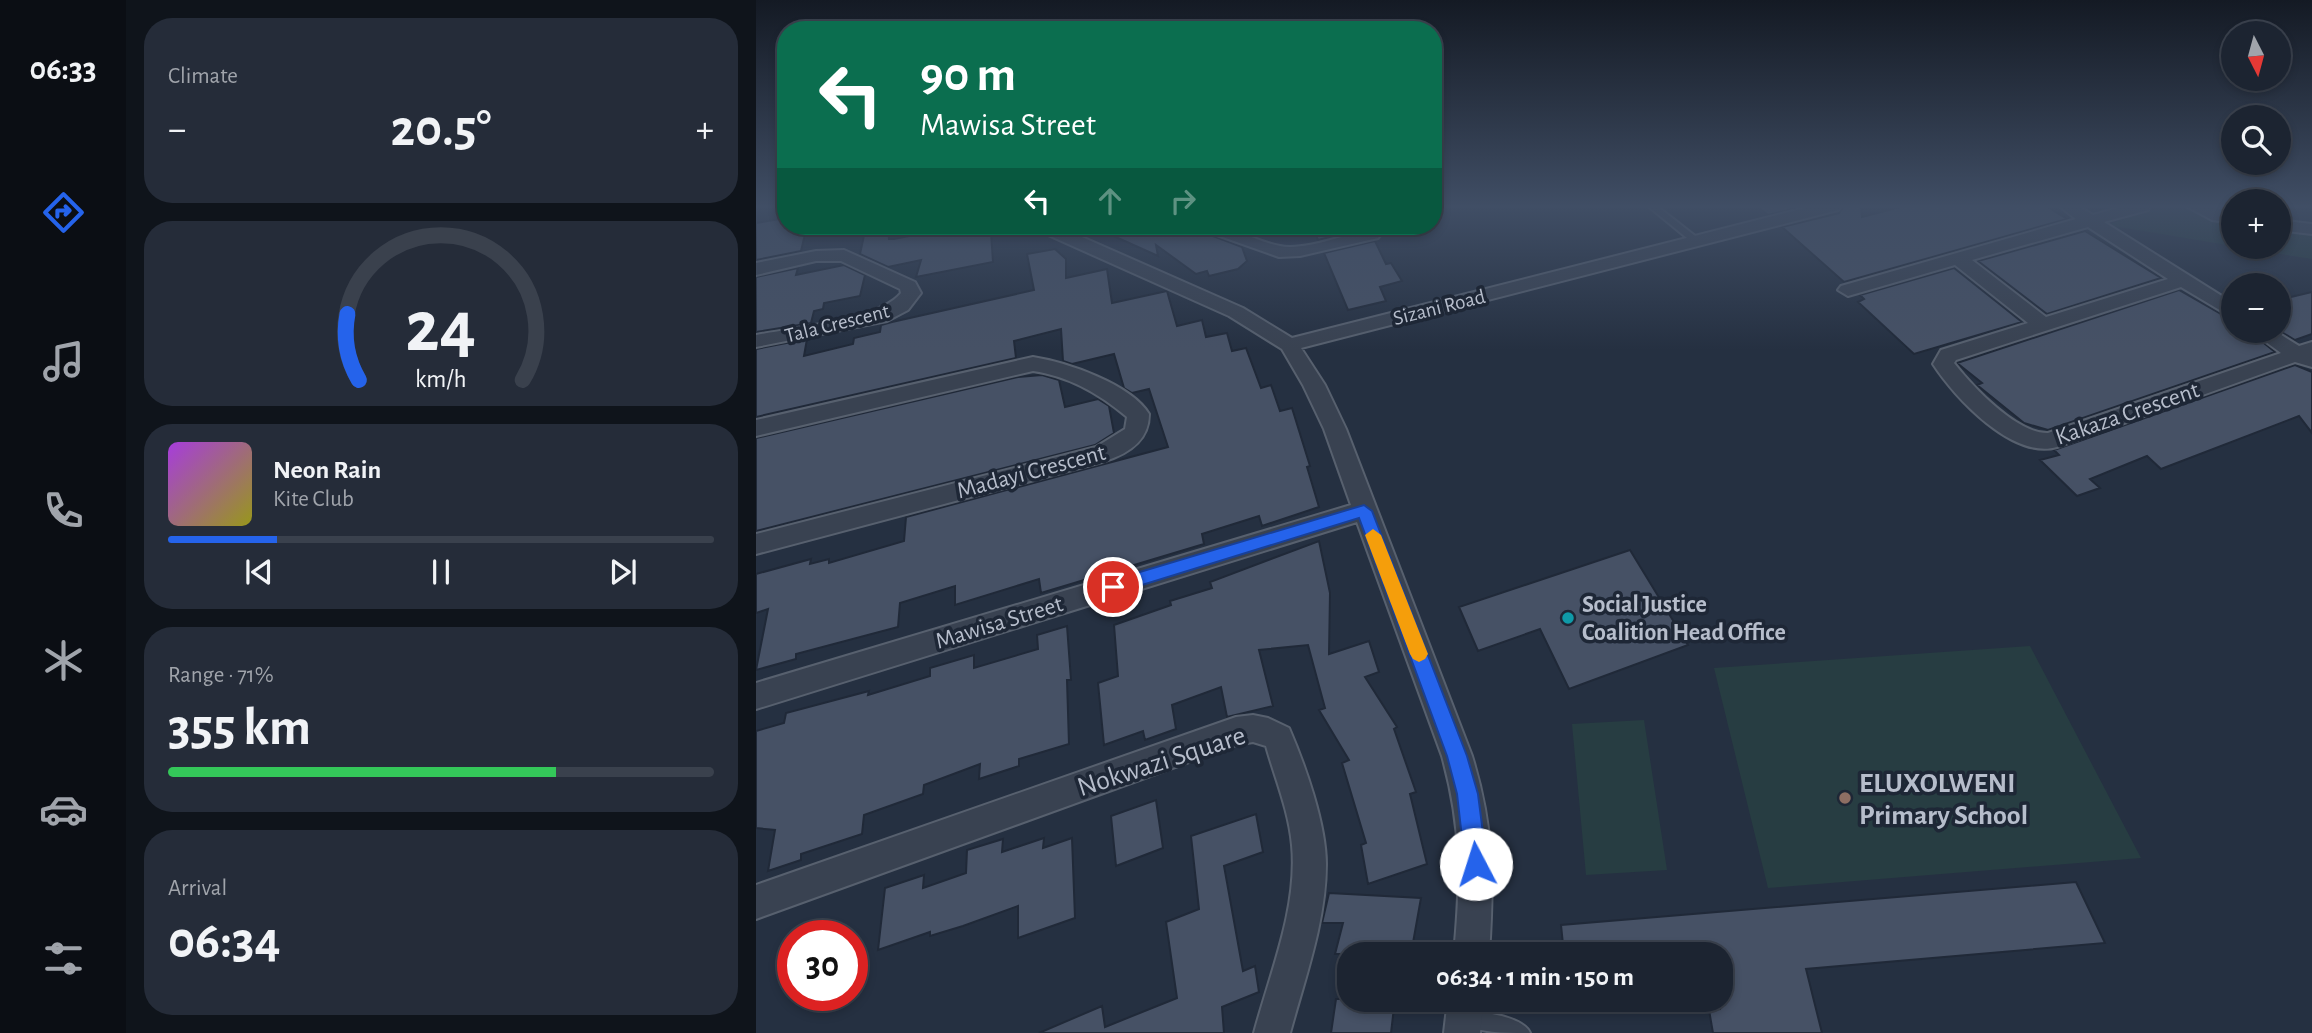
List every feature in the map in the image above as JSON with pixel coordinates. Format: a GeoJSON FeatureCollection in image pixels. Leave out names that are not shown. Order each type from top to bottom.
{"type":"FeatureCollection","features":[{"type":"Feature","properties":{"kind":"street"},"geometry":{"type":"LineString","coordinates":[[1106,254],[1236,312],[1289,345],[1314,385],[1335,429],[1447,730],[1468,794],[1475,841],[1477,886],[1472,942]]}},
{"type":"Feature","properties":{"kind":"street","name":"Sizani Road"},"geometry":{"type":"LineString","coordinates":[[1289,345],[1644,254]]}},
{"type":"Feature","properties":{"kind":"street"},"geometry":{"type":"LineString","coordinates":[[1848,290],[1970,254]]}},
{"type":"Feature","properties":{"kind":"street"},"geometry":{"type":"LineString","coordinates":[[2143,254],[2221,305]]}},
{"type":"Feature","properties":{"kind":"street","name":"Tala Crescent"},"geometry":{"type":"LineString","coordinates":[[756,269],[816,256],[844,255],[908,286],[911,293],[901,306],[880,317],[756,341]]}},
{"type":"Feature","properties":{"kind":"street"},"geometry":{"type":"LineString","coordinates":[[1957,258],[2043,325]]}},
{"type":"Feature","properties":{"kind":"street","name":"Kakaza Crescent"},"geometry":{"type":"LineString","coordinates":[[2183,280],[1948,355],[1944,364],[1952,377],[2016,433],[2031,441],[2049,441],[2307,356]]}},
{"type":"Feature","properties":{"kind":"street"},"geometry":{"type":"LineString","coordinates":[[2283,343],[2307,356]]}},
{"type":"Feature","properties":{"kind":"street","name":"Madayi Crescent"},"geometry":{"type":"LineString","coordinates":[[756,428],[1033,364],[1051,365],[1068,372],[1127,404],[1138,414],[1139,425],[1134,435],[1122,445],[1102,454],[756,544]]}},
{"type":"Feature","properties":{"kind":"street","name":"Mawisa Street"},"geometry":{"type":"LineString","coordinates":[[756,696],[1364,511]]}},
{"type":"Feature","properties":{"kind":"street","name":"Nokwazi Square"},"geometry":{"type":"LineString","coordinates":[[756,902],[1236,731],[1248,728],[1265,729],[1278,738],[1308,842],[1310,867],[1307,894],[1272,1033]]}},
{"type":"Feature","properties":{"kind":"lane"},"geometry":{"type":"LineString","coordinates":[[1464,1017],[1515,1029],[1521,1033]]}},
{"type":"Feature","properties":{"kind":"green space"},"geometry":{"type":"Polygon","coordinates":[[[2291,254],[2312,254],[2312,259],[2291,256],[2291,254]]]}},
{"type":"Feature","properties":{"kind":"green space"},"geometry":{"type":"Polygon","coordinates":[[[2030,646],[2141,858],[1768,888],[1714,668],[2030,646]]]}},
{"type":"Feature","properties":{"kind":"green space"},"geometry":{"type":"Polygon","coordinates":[[[1644,720],[1667,870],[1586,875],[1572,724],[1644,720]]]}},
{"type":"Feature","properties":{"kind":"building"},"geometry":{"type":"Polygon","coordinates":[[[756,254],[785,254],[756,260],[756,254]]]}},
{"type":"Feature","properties":{"kind":"building"},"geometry":{"type":"Polygon","coordinates":[[[860,254],[992,254],[993,262],[916,277],[921,260],[888,267],[860,254]]]}},
{"type":"Feature","properties":{"kind":"building"},"geometry":{"type":"Polygon","coordinates":[[[1027,254],[1061,254],[1066,259],[1066,278],[1107,269],[1112,303],[1167,291],[1177,326],[1202,320],[1206,337],[1227,333],[1232,351],[1246,348],[1261,388],[1271,385],[1280,411],[1292,408],[1310,466],[1307,467],[1319,507],[1262,526],[1259,516],[1202,534],[1204,544],[1041,593],[1039,579],[955,605],[955,586],[900,603],[898,627],[796,654],[796,659],[756,670],[768,609],[756,613],[756,574],[811,559],[810,564],[829,559],[829,563],[904,541],[906,517],[1168,447],[1149,389],[1132,393],[1124,388],[1114,354],[1072,364],[1063,361],[1061,329],[1014,341],[1016,358],[756,417],[756,349],[807,339],[804,356],[853,344],[854,338],[880,332],[881,325],[1034,290],[1027,254]]]}},
{"type":"Feature","properties":{"kind":"building"},"geometry":{"type":"Polygon","coordinates":[[[1169,254],[1245,254],[1247,261],[1238,269],[1209,276],[1207,271],[1196,274],[1169,254]]]}},
{"type":"Feature","properties":{"kind":"building"},"geometry":{"type":"Polygon","coordinates":[[[1325,254],[1381,254],[1386,264],[1391,263],[1402,281],[1380,287],[1386,301],[1348,310],[1325,254]]]}},
{"type":"Feature","properties":{"kind":"building"},"geometry":{"type":"Polygon","coordinates":[[[1813,254],[1942,254],[1844,282],[1813,254]]]}},
{"type":"Feature","properties":{"kind":"building"},"geometry":{"type":"Polygon","coordinates":[[[2002,254],[2123,254],[2161,278],[2047,314],[1978,261],[2002,254]]]}},
{"type":"Feature","properties":{"kind":"building"},"geometry":{"type":"Polygon","coordinates":[[[844,265],[865,275],[860,296],[824,303],[823,309],[814,311],[811,323],[756,332],[756,277],[798,268],[796,275],[844,265]]]}},
{"type":"Feature","properties":{"kind":"building"},"geometry":{"type":"Polygon","coordinates":[[[1954,268],[2022,322],[1914,354],[1858,302],[1864,299],[1860,295],[1954,268]]]}},
{"type":"Feature","properties":{"kind":"building"},"geometry":{"type":"Polygon","coordinates":[[[2179,290],[2221,314],[2221,343],[2264,343],[2275,352],[2048,430],[2024,423],[1977,385],[1982,383],[1957,363],[2179,290]]]}},
{"type":"Feature","properties":{"kind":"building"},"geometry":{"type":"Polygon","coordinates":[[[2312,292],[2312,334],[2295,340],[2291,338],[2291,297],[2312,292]]]}},
{"type":"Feature","properties":{"kind":"building"},"geometry":{"type":"Polygon","coordinates":[[[2295,365],[2312,372],[2312,433],[2299,416],[2161,469],[2147,456],[2090,479],[2100,488],[2077,496],[2040,460],[2059,455],[2054,450],[2295,365]]]}},
{"type":"Feature","properties":{"kind":"building"},"geometry":{"type":"Polygon","coordinates":[[[1042,375],[1059,380],[1065,407],[1098,399],[1109,406],[1114,433],[1095,445],[756,531],[756,438],[1018,377],[1042,375]]]}},
{"type":"Feature","properties":{"kind":"building"},"geometry":{"type":"Polygon","coordinates":[[[1319,541],[1330,593],[1329,654],[1369,641],[1379,672],[1365,677],[1397,727],[1394,729],[1416,792],[1410,794],[1427,864],[1368,884],[1361,845],[1366,843],[1342,763],[1349,760],[1319,710],[1325,708],[1308,645],[1259,650],[1273,706],[1227,717],[1221,687],[1172,705],[1176,729],[1145,740],[1143,731],[1104,745],[1098,683],[1118,676],[1114,625],[1171,605],[1170,601],[1212,588],[1210,582],[1319,541]]]}},
{"type":"Feature","properties":{"kind":"building","name":"Social Justice Coalition Head Office"},"geometry":{"type":"Polygon","coordinates":[[[1630,550],[1688,645],[1569,689],[1540,629],[1478,651],[1459,607],[1630,550]]]}},
{"type":"Feature","properties":{"kind":"building"},"geometry":{"type":"Polygon","coordinates":[[[1067,626],[1071,680],[1067,680],[1069,744],[1019,759],[1019,766],[979,779],[980,764],[924,785],[923,794],[864,815],[862,834],[801,854],[801,860],[768,871],[775,830],[756,828],[756,731],[784,723],[786,713],[869,691],[868,695],[930,676],[930,668],[974,655],[974,668],[1038,649],[1037,635],[1067,626]]]}},
{"type":"Feature","properties":{"kind":"building"},"geometry":{"type":"Polygon","coordinates":[[[1156,800],[1163,848],[1116,866],[1111,816],[1156,800]]]}},
{"type":"Feature","properties":{"kind":"building"},"geometry":{"type":"Polygon","coordinates":[[[1256,814],[1263,852],[1224,866],[1243,971],[1255,966],[1259,992],[1222,1007],[1224,1033],[1039,1033],[1102,1006],[1105,1027],[1177,998],[1166,922],[1199,909],[1191,836],[1256,814]]]}},
{"type":"Feature","properties":{"kind":"building"},"geometry":{"type":"Polygon","coordinates":[[[1044,838],[1043,848],[1072,838],[1075,918],[1018,938],[1018,906],[963,926],[930,936],[930,932],[878,950],[885,888],[924,875],[923,888],[966,873],[967,850],[1003,839],[1002,852],[1044,838]]]}},
{"type":"Feature","properties":{"kind":"building"},"geometry":{"type":"Polygon","coordinates":[[[2076,882],[2105,943],[1806,969],[1822,1033],[1713,1033],[1709,1012],[1733,1012],[1733,942],[1563,942],[1561,925],[2076,882]]]}},
{"type":"Feature","properties":{"kind":"building"},"geometry":{"type":"Polygon","coordinates":[[[1329,893],[1421,898],[1413,942],[1338,942],[1343,923],[1322,923],[1329,893]]]}},
{"type":"Feature","properties":{"kind":"building"},"geometry":{"type":"Polygon","coordinates":[[[1336,999],[1337,1012],[1393,1012],[1391,1033],[1331,1033],[1336,999]]]}},
{"type":"Feature","properties":{"kind":"slow traffic"},"geometry":{"type":"LineString","coordinates":[[1373,535],[1419,654]]}},
{"type":"Feature","properties":{"kind":"place","name":"Social Justice Coalition Head Office"},"geometry":{"type":"Point","coordinates":[1568,618]}},
{"type":"Feature","properties":{"kind":"place","name":"ELUXOLWENI Primary School"},"geometry":{"type":"Point","coordinates":[1845,798]}},
{"type":"Feature","properties":{"kind":"route"},"geometry":{"type":"LineString","coordinates":[[1113,587],[1364,511],[1457,756],[1468,794],[1476,864]]}}]}
